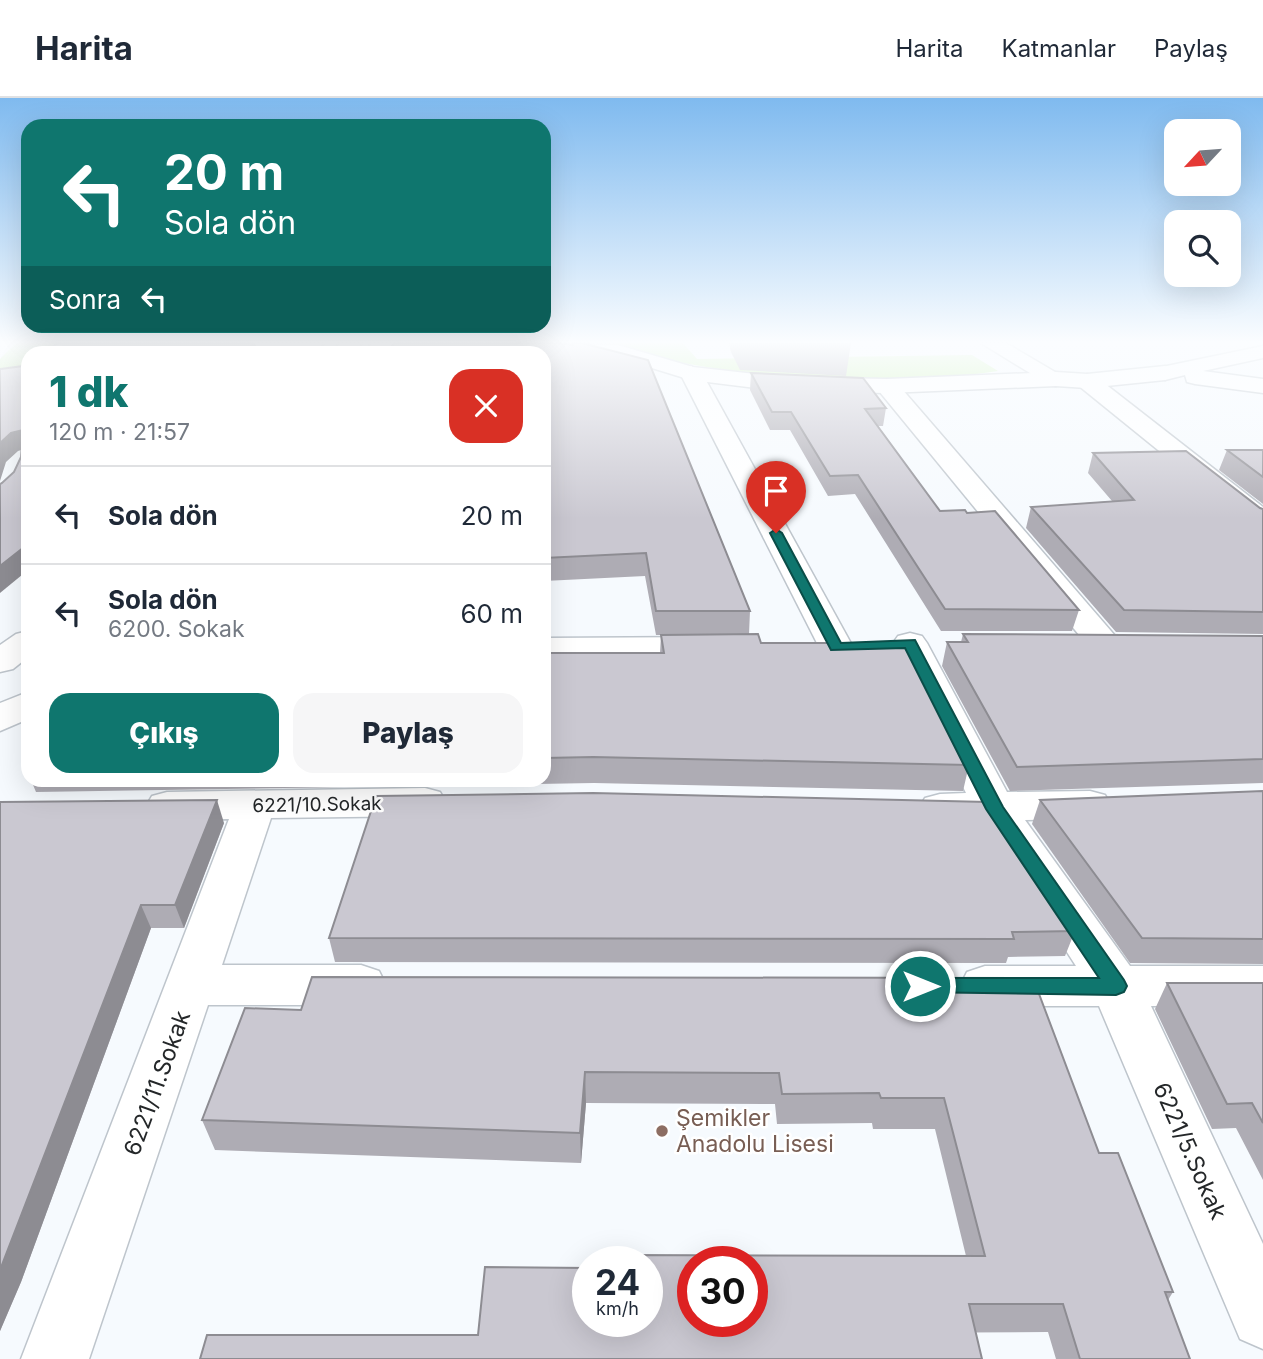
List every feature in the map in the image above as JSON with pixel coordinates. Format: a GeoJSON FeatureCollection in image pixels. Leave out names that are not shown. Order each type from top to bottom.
{"type":"FeatureCollection","features":[{"type":"Feature","properties":{"kind":"street"},"geometry":{"type":"LineString","coordinates":[[706,402],[836,647],[794,647]]}},
{"type":"Feature","properties":{"kind":"street"},"geometry":{"type":"LineString","coordinates":[[901,402],[1118,645],[1065,645]]}},
{"type":"Feature","properties":{"kind":"street"},"geometry":{"type":"LineString","coordinates":[[1113,402],[1263,521]]}},
{"type":"Feature","properties":{"kind":"street","name":"6221/5.Sokak"},"geometry":{"type":"LineString","coordinates":[[836,647],[928,643],[995,809],[1116,986],[1263,1316]]}},
{"type":"Feature","properties":{"kind":"street"},"geometry":{"type":"LineString","coordinates":[[551,648],[752,647]]}},
{"type":"Feature","properties":{"kind":"street"},"geometry":{"type":"LineString","coordinates":[[0,719],[21,707]]}},
{"type":"Feature","properties":{"kind":"street","name":"6221/10.Sokak"},"geometry":{"type":"LineString","coordinates":[[134,807],[458,802]]}},
{"type":"Feature","properties":{"kind":"street"},"geometry":{"type":"LineString","coordinates":[[898,807],[995,809],[1129,804]]}},
{"type":"Feature","properties":{"kind":"street","name":"6221/11.Sokak"},"geometry":{"type":"LineString","coordinates":[[55,1359],[256,805]]}},
{"type":"Feature","properties":{"kind":"street"},"geometry":{"type":"LineString","coordinates":[[192,985],[402,985]]}},
{"type":"Feature","properties":{"kind":"street"},"geometry":{"type":"LineString","coordinates":[[934,986],[1263,986]]}},
{"type":"Feature","properties":{"kind":"building"},"geometry":{"type":"Polygon","coordinates":[[[0,402],[21,402],[21,430],[11,433],[0,443],[0,402]]]}},
{"type":"Feature","properties":{"kind":"building"},"geometry":{"type":"Polygon","coordinates":[[[551,402],[665,402],[750,611],[656,611],[646,553],[551,558],[551,402]]]}},
{"type":"Feature","properties":{"kind":"building"},"geometry":{"type":"Polygon","coordinates":[[[767,402],[881,402],[886,408],[865,409],[940,511],[995,511],[1079,610],[945,609],[858,475],[830,476],[791,412],[772,412],[767,402]]]}},
{"type":"Feature","properties":{"kind":"building"},"geometry":{"type":"Polygon","coordinates":[[[1227,450],[1263,450],[1263,477],[1227,450]]]}},
{"type":"Feature","properties":{"kind":"building"},"geometry":{"type":"Polygon","coordinates":[[[1186,451],[1263,509],[1263,612],[1124,610],[1031,507],[1134,500],[1093,453],[1186,451]]]}},
{"type":"Feature","properties":{"kind":"building"},"geometry":{"type":"Polygon","coordinates":[[[21,457],[21,550],[0,566],[0,484],[14,472],[21,457]]]}},
{"type":"Feature","properties":{"kind":"building"},"geometry":{"type":"Polygon","coordinates":[[[758,634],[761,643],[907,643],[969,765],[551,758],[551,653],[664,653],[661,635],[758,634]]]}},
{"type":"Feature","properties":{"kind":"building"},"geometry":{"type":"Polygon","coordinates":[[[963,634],[1263,636],[1263,759],[1017,767],[947,642],[968,642],[963,634]]]}},
{"type":"Feature","properties":{"kind":"building"},"geometry":{"type":"Polygon","coordinates":[[[1263,791],[1263,939],[1142,938],[1040,800],[1263,791]]]}},
{"type":"Feature","properties":{"kind":"building"},"geometry":{"type":"Polygon","coordinates":[[[593,793],[988,802],[1075,931],[1012,932],[1014,939],[329,938],[376,796],[593,793]]]}},
{"type":"Feature","properties":{"kind":"building"},"geometry":{"type":"Polygon","coordinates":[[[217,800],[175,905],[141,905],[0,1270],[0,802],[217,800]]]}},
{"type":"Feature","properties":{"kind":"building"},"geometry":{"type":"Polygon","coordinates":[[[312,977],[1033,978],[1099,1153],[1118,1153],[1173,1292],[1165,1292],[1190,1359],[1080,1359],[1063,1304],[969,1304],[982,1359],[200,1359],[207,1335],[478,1335],[485,1267],[572,1268],[572,1337],[663,1337],[663,1255],[677,1255],[677,1337],[768,1337],[768,1255],[985,1256],[944,1098],[881,1098],[879,1093],[782,1094],[779,1073],[585,1072],[580,1133],[202,1120],[245,1008],[301,1010],[312,977]]]}},
{"type":"Feature","properties":{"kind":"building"},"geometry":{"type":"Polygon","coordinates":[[[1167,983],[1263,983],[1263,1123],[1252,1103],[1227,1104],[1167,983]]]}},
{"type":"Feature","properties":{"kind":"place","name":"Şemikler Anadolu Lisesi"},"geometry":{"type":"Point","coordinates":[662,1131]}},
{"type":"Feature","properties":{"kind":"route"},"geometry":{"type":"LineString","coordinates":[[776,533],[836,647],[910,643],[995,809],[1116,986],[920,986]]}}]}
